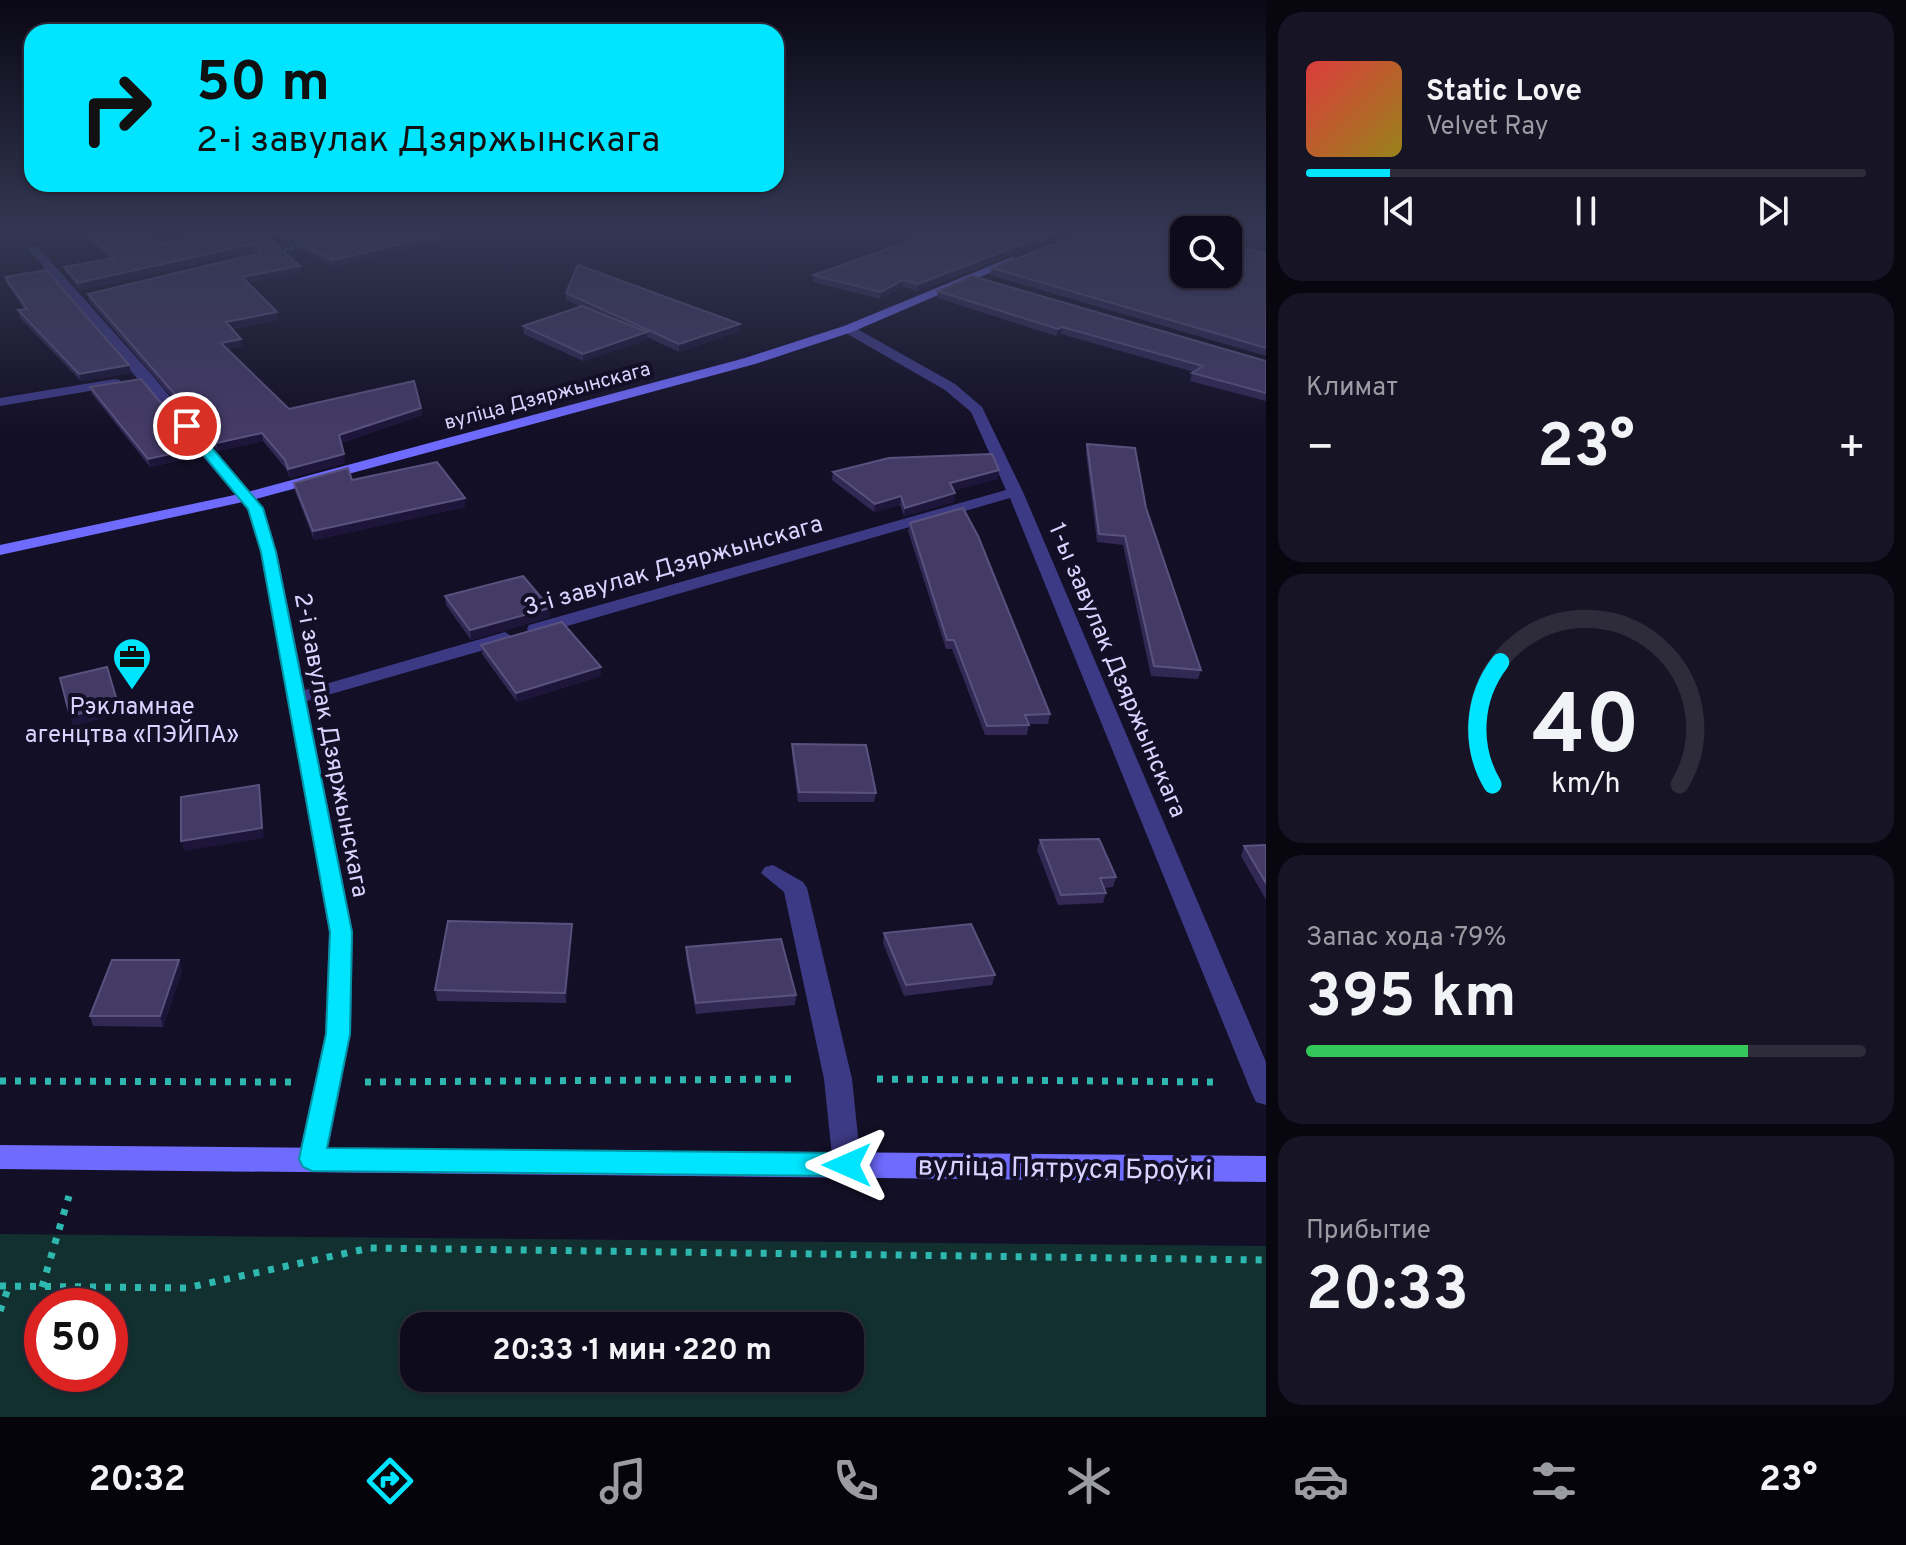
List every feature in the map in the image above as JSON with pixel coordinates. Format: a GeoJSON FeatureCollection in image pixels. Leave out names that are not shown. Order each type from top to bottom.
{"type":"FeatureCollection","features":[{"type":"Feature","properties":{"kind":"street","name":"2-і завулак Дзяржынскага"},"geometry":{"type":"LineString","coordinates":[[84,297],[255,508],[269,552],[341,932],[338,1034],[331,1082],[312,1159]]}},
{"type":"Feature","properties":{"kind":"street","name":"вуліца Дзяржынскага"},"geometry":{"type":"LineString","coordinates":[[0,550],[246,497],[750,361],[848,329],[921,297]]}},
{"type":"Feature","properties":{"kind":"street","name":"1-ы завулак Дзяржынскага"},"geometry":{"type":"LineString","coordinates":[[848,329],[950,387],[977,410],[1015,492],[1264,1088]]}},
{"type":"Feature","properties":{"kind":"street"},"geometry":{"type":"LineString","coordinates":[[0,402],[147,378]]}},
{"type":"Feature","properties":{"kind":"street","name":"3-і завулак Дзяржынскага"},"geometry":{"type":"LineString","coordinates":[[297,698],[1015,492]]}},
{"type":"Feature","properties":{"kind":"street"},"geometry":{"type":"LineString","coordinates":[[773,873],[795,888],[838,1079],[847,1165]]}},
{"type":"Feature","properties":{"kind":"street","name":"вуліца Пятруся Броўкі"},"geometry":{"type":"LineString","coordinates":[[0,1157],[1266,1169]]}},
{"type":"Feature","properties":{"kind":"path"},"geometry":{"type":"LineString","coordinates":[[0,1081],[838,1079],[1264,1088]]}},
{"type":"Feature","properties":{"kind":"path"},"geometry":{"type":"LineString","coordinates":[[42,1287],[80,1158]]}},
{"type":"Feature","properties":{"kind":"path"},"geometry":{"type":"LineString","coordinates":[[0,1311],[4,1286],[186,1288],[370,1248],[1266,1260]]}},
{"type":"Feature","properties":{"kind":"green space"},"geometry":{"type":"Polygon","coordinates":[[[0,1234],[1266,1246],[1266,1417],[0,1417],[0,1234]]]}},
{"type":"Feature","properties":{"kind":"building"},"geometry":{"type":"Polygon","coordinates":[[[19,297],[70,297],[129,365],[79,374],[18,310],[27,309],[19,297]]]}},
{"type":"Feature","properties":{"kind":"building"},"geometry":{"type":"Polygon","coordinates":[[[91,297],[262,297],[277,312],[226,322],[241,339],[221,343],[289,409],[414,381],[421,408],[339,435],[344,454],[288,469],[285,460],[262,433],[217,443],[91,297]]]}},
{"type":"Feature","properties":{"kind":"building"},"geometry":{"type":"Polygon","coordinates":[[[575,297],[666,297],[740,324],[679,344],[575,297]]]}},
{"type":"Feature","properties":{"kind":"building"},"geometry":{"type":"Polygon","coordinates":[[[957,297],[1045,297],[1266,361],[1266,393],[1192,373],[1203,366],[1062,327],[1058,329],[957,297]]]}},
{"type":"Feature","properties":{"kind":"building"},"geometry":{"type":"Polygon","coordinates":[[[1092,297],[1266,297],[1266,348],[1092,297]]]}},
{"type":"Feature","properties":{"kind":"building"},"geometry":{"type":"Polygon","coordinates":[[[582,306],[647,332],[583,354],[523,326],[582,306]]]}},
{"type":"Feature","properties":{"kind":"building"},"geometry":{"type":"Polygon","coordinates":[[[141,379],[198,448],[148,459],[90,387],[141,379]]]}},
{"type":"Feature","properties":{"kind":"building"},"geometry":{"type":"Polygon","coordinates":[[[1087,444],[1135,448],[1146,508],[1201,670],[1154,666],[1125,536],[1099,534],[1087,444]]]}},
{"type":"Feature","properties":{"kind":"building"},"geometry":{"type":"Polygon","coordinates":[[[992,454],[999,470],[950,483],[955,493],[905,508],[901,496],[875,504],[833,472],[889,458],[992,454]]]}},
{"type":"Feature","properties":{"kind":"building"},"geometry":{"type":"Polygon","coordinates":[[[437,462],[465,498],[313,531],[294,483],[348,468],[352,480],[437,462]]]}},
{"type":"Feature","properties":{"kind":"building"},"geometry":{"type":"Polygon","coordinates":[[[963,508],[978,536],[1050,714],[1025,715],[1029,725],[987,726],[954,640],[947,640],[910,523],[963,508]]]}},
{"type":"Feature","properties":{"kind":"building"},"geometry":{"type":"Polygon","coordinates":[[[523,576],[550,608],[470,630],[445,596],[523,576]]]}},
{"type":"Feature","properties":{"kind":"building"},"geometry":{"type":"Polygon","coordinates":[[[562,622],[601,667],[516,693],[481,645],[562,622]]]}},
{"type":"Feature","properties":{"kind":"building"},"geometry":{"type":"Polygon","coordinates":[[[107,667],[118,704],[70,716],[60,678],[107,667]]]}},
{"type":"Feature","properties":{"kind":"building"},"geometry":{"type":"Polygon","coordinates":[[[792,744],[866,745],[876,793],[799,792],[792,744]]]}},
{"type":"Feature","properties":{"kind":"building"},"geometry":{"type":"Polygon","coordinates":[[[259,785],[262,828],[181,841],[181,797],[259,785]]]}},
{"type":"Feature","properties":{"kind":"building"},"geometry":{"type":"Polygon","coordinates":[[[1099,839],[1116,877],[1100,878],[1106,893],[1061,895],[1040,840],[1099,839]]]}},
{"type":"Feature","properties":{"kind":"building"},"geometry":{"type":"Polygon","coordinates":[[[1266,845],[1266,883],[1244,846],[1266,845]]]}},
{"type":"Feature","properties":{"kind":"building"},"geometry":{"type":"Polygon","coordinates":[[[448,921],[572,924],[565,993],[435,990],[448,921]]]}},
{"type":"Feature","properties":{"kind":"building"},"geometry":{"type":"Polygon","coordinates":[[[971,924],[995,975],[906,985],[884,933],[971,924]]]}},
{"type":"Feature","properties":{"kind":"building"},"geometry":{"type":"Polygon","coordinates":[[[781,939],[796,995],[696,1003],[686,947],[781,939]]]}},
{"type":"Feature","properties":{"kind":"building"},"geometry":{"type":"Polygon","coordinates":[[[112,960],[179,960],[160,1016],[90,1016],[112,960]]]}},
{"type":"Feature","properties":{"kind":"place","name":"Рэкламнае агенцтва «ПЭЙПА»"},"geometry":{"type":"Point","coordinates":[132,691]}},
{"type":"Feature","properties":{"kind":"route"},"geometry":{"type":"LineString","coordinates":[[187,426],[255,508],[269,552],[341,932],[338,1034],[331,1082],[312,1159],[847,1165]]}}]}
